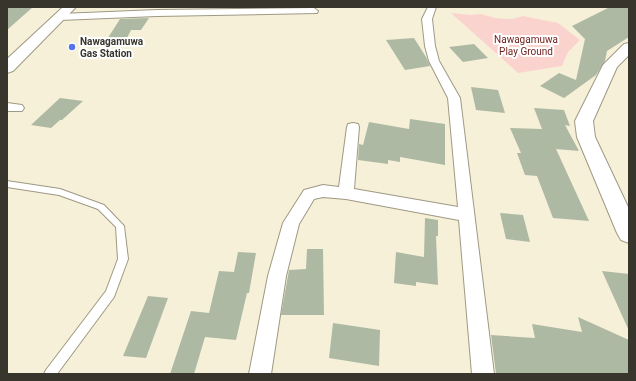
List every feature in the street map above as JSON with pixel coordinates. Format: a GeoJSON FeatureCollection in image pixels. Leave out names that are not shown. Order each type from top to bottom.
{"type":"FeatureCollection","features":[{"type":"Feature","properties":{"kind":"main road"},"geometry":{"type":"LineString","coordinates":[[7,68],[65,12]]}},
{"type":"Feature","properties":{"kind":"street"},"geometry":{"type":"LineString","coordinates":[[432,7],[427,19],[430,46],[434,60],[454,98],[483,374]]}},
{"type":"Feature","properties":{"kind":"street"},"geometry":{"type":"LineString","coordinates":[[65,12],[225,9],[293,9],[314,11]]}},
{"type":"Feature","properties":{"kind":"street"},"geometry":{"type":"LineString","coordinates":[[629,47],[610,65],[584,121],[586,137],[629,233]]}},
{"type":"Feature","properties":{"kind":"street"},"geometry":{"type":"LineString","coordinates":[[346,194],[353,127]]}},
{"type":"Feature","properties":{"kind":"street"},"geometry":{"type":"LineString","coordinates":[[260,374],[277,276],[291,224],[309,194],[323,191],[346,194],[466,215]]}},
{"type":"Feature","properties":{"kind":"lane"},"geometry":{"type":"LineString","coordinates":[[7,184],[60,192],[101,207],[120,226],[124,259],[110,294],[50,374]]}},
{"type":"Feature","properties":{"kind":"green space","name":"Nawagamuwa Play Ground"},"geometry":{"type":"Polygon","coordinates":[[[451,13],[471,15],[481,14],[495,18],[512,19],[523,16],[558,23],[580,40],[568,52],[562,66],[518,73],[451,13]]]}},
{"type":"Feature","properties":{"kind":"building"},"geometry":{"type":"Polygon","coordinates":[[[7,7],[33,7],[7,30],[7,7]]]}},
{"type":"Feature","properties":{"kind":"building"},"geometry":{"type":"Polygon","coordinates":[[[610,7],[629,7],[629,37],[607,51],[605,61],[596,75],[564,98],[540,86],[559,73],[576,80],[585,39],[572,26],[610,7]]]}},
{"type":"Feature","properties":{"kind":"building"},"geometry":{"type":"Polygon","coordinates":[[[149,18],[141,30],[131,30],[126,40],[106,41],[120,19],[149,18]]]}},
{"type":"Feature","properties":{"kind":"building"},"geometry":{"type":"Polygon","coordinates":[[[414,38],[430,66],[405,70],[386,40],[414,38]]]}},
{"type":"Feature","properties":{"kind":"building"},"geometry":{"type":"Polygon","coordinates":[[[474,44],[488,58],[463,62],[449,47],[474,44]]]}},
{"type":"Feature","properties":{"kind":"building"},"geometry":{"type":"Polygon","coordinates":[[[471,87],[498,90],[505,113],[476,110],[471,87]]]}},
{"type":"Feature","properties":{"kind":"building"},"geometry":{"type":"Polygon","coordinates":[[[60,98],[83,101],[51,128],[31,125],[60,98]]]}},
{"type":"Feature","properties":{"kind":"building"},"geometry":{"type":"Polygon","coordinates":[[[534,108],[564,110],[570,126],[565,125],[579,151],[556,149],[589,221],[553,218],[537,176],[525,175],[517,153],[521,153],[510,128],[542,129],[534,108]]]}},
{"type":"Feature","properties":{"kind":"building"},"geometry":{"type":"Polygon","coordinates":[[[410,119],[445,124],[445,165],[400,157],[400,162],[388,160],[388,164],[358,160],[359,144],[363,145],[369,122],[409,129],[410,119]]]}},
{"type":"Feature","properties":{"kind":"building"},"geometry":{"type":"Polygon","coordinates":[[[500,213],[523,215],[530,242],[506,239],[500,213]]]}},
{"type":"Feature","properties":{"kind":"building"},"geometry":{"type":"Polygon","coordinates":[[[425,218],[438,220],[438,236],[436,236],[438,285],[416,282],[416,286],[394,283],[396,252],[424,257],[425,218]]]}},
{"type":"Feature","properties":{"kind":"building"},"geometry":{"type":"Polygon","coordinates":[[[307,249],[323,249],[324,315],[281,315],[289,270],[306,269],[307,249]]]}},
{"type":"Feature","properties":{"kind":"building"},"geometry":{"type":"Polygon","coordinates":[[[238,252],[256,253],[249,293],[247,293],[236,340],[205,337],[194,374],[170,374],[191,311],[209,313],[219,271],[234,272],[238,252]]]}},
{"type":"Feature","properties":{"kind":"building"},"geometry":{"type":"Polygon","coordinates":[[[602,271],[629,274],[629,331],[602,271]]]}},
{"type":"Feature","properties":{"kind":"building"},"geometry":{"type":"Polygon","coordinates":[[[148,296],[168,298],[146,358],[123,356],[148,296]]]}},
{"type":"Feature","properties":{"kind":"building"},"geometry":{"type":"Polygon","coordinates":[[[578,317],[629,340],[629,374],[496,374],[491,335],[535,338],[532,324],[582,332],[578,317]]]}},
{"type":"Feature","properties":{"kind":"building"},"geometry":{"type":"Polygon","coordinates":[[[333,323],[380,330],[379,366],[329,358],[333,323]]]}},
{"type":"Feature","properties":{"kind":"place","name":"Nawagamuwa Gas Station"},"geometry":{"type":"Point","coordinates":[72,47]}}]}
